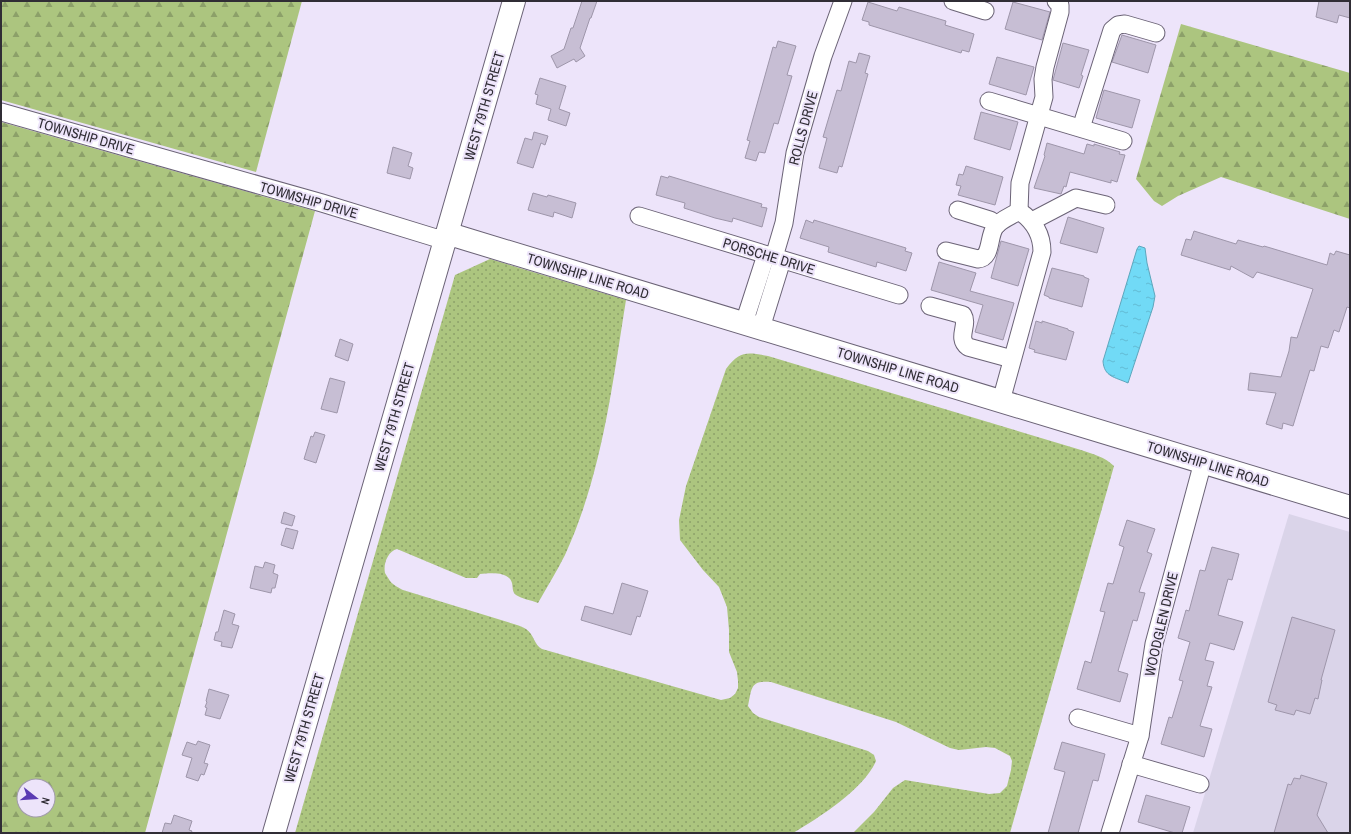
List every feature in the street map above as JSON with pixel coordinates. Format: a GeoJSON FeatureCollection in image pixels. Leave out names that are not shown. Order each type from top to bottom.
{"type":"FeatureCollection","features":[{"type":"Feature","properties":{"kind":"main road","name":"WEST 79TH STREET"},"geometry":{"type":"LineString","coordinates":[[274,833],[514,1]]}},
{"type":"Feature","properties":{"kind":"main road","name":"TOWNSHIP LINE ROAD"},"geometry":{"type":"LineString","coordinates":[[446,237],[456,236],[1350,507]]}},
{"type":"Feature","properties":{"kind":"street","name":"ROLLS DRIVE"},"geometry":{"type":"LineString","coordinates":[[753,325],[784,223],[795,153],[823,56],[843,1]]}},
{"type":"Feature","properties":{"kind":"street"},"geometry":{"type":"LineString","coordinates":[[952,1],[985,11]]}},
{"type":"Feature","properties":{"kind":"street"},"geometry":{"type":"LineString","coordinates":[[1000,401],[1042,252],[1040,238],[1025,216],[1020,183],[1044,97],[1043,79],[1045,67],[1060,12],[1060,5],[1056,1]]}},
{"type":"Feature","properties":{"kind":"street"},"geometry":{"type":"LineString","coordinates":[[1081,128],[1112,30],[1118,25],[1125,24],[1156,33]]}},
{"type":"Feature","properties":{"kind":"street"},"geometry":{"type":"LineString","coordinates":[[989,101],[1122,141]]}},
{"type":"Feature","properties":{"kind":"street","name":"TOWNSHIP DRIVE"},"geometry":{"type":"LineString","coordinates":[[1,112],[171,160]]}},
{"type":"Feature","properties":{"kind":"street","name":"TOWMSHIP DRIVE"},"geometry":{"type":"LineString","coordinates":[[171,160],[322,203],[436,238],[446,237]]}},
{"type":"Feature","properties":{"kind":"street"},"geometry":{"type":"LineString","coordinates":[[946,252],[981,259],[986,255],[993,230],[996,225],[1076,198],[1106,205]]}},
{"type":"Feature","properties":{"kind":"street"},"geometry":{"type":"LineString","coordinates":[[958,210],[990,220],[996,225]]}},
{"type":"Feature","properties":{"kind":"street","name":"PORSCHE DRIVE"},"geometry":{"type":"LineString","coordinates":[[639,216],[899,295]]}},
{"type":"Feature","properties":{"kind":"street"},"geometry":{"type":"LineString","coordinates":[[930,306],[963,315],[965,321],[962,339],[968,346],[1012,359]]}},
{"type":"Feature","properties":{"kind":"street","name":"WOODGLEN DRIVE"},"geometry":{"type":"LineString","coordinates":[[1110,833],[1140,736],[1154,644],[1203,462]]}},
{"type":"Feature","properties":{"kind":"street"},"geometry":{"type":"LineString","coordinates":[[1078,718],[1140,736]]}},
{"type":"Feature","properties":{"kind":"street"},"geometry":{"type":"LineString","coordinates":[[1131,764],[1200,784]]}},
{"type":"Feature","properties":{"kind":"shaded area"},"geometry":{"type":"Polygon","coordinates":[[[1289,514],[1350,532],[1350,833],[1193,833],[1289,514]]]}},
{"type":"Feature","properties":{"kind":"green space"},"geometry":{"type":"Polygon","coordinates":[[[1,1],[302,1],[256,172],[1,100],[1,1]]]}},
{"type":"Feature","properties":{"kind":"green space"},"geometry":{"type":"Polygon","coordinates":[[[1181,24],[1350,73],[1350,219],[1221,177],[1178,196],[1162,206],[1154,201],[1136,179],[1181,24]]]}},
{"type":"Feature","properties":{"kind":"green space"},"geometry":{"type":"Polygon","coordinates":[[[1,122],[315,211],[145,833],[1,833],[1,122]]]}},
{"type":"Feature","properties":{"kind":"green space"},"geometry":{"type":"Polygon","coordinates":[[[490,259],[626,300],[604,430],[597,462],[578,524],[565,555],[538,603],[516,595],[513,591],[512,583],[507,576],[494,573],[480,574],[477,578],[466,578],[397,549],[391,552],[387,558],[385,573],[391,582],[403,590],[523,627],[529,631],[537,645],[542,649],[721,700],[730,698],[735,694],[738,688],[738,681],[737,672],[729,652],[727,607],[719,587],[703,570],[680,540],[679,520],[686,486],[726,369],[735,359],[744,354],[768,356],[1081,450],[1103,458],[1114,466],[1010,833],[853,833],[874,812],[893,788],[905,780],[989,794],[1000,793],[1007,786],[1012,761],[1010,756],[995,748],[986,747],[959,750],[950,748],[896,722],[771,682],[759,682],[753,686],[751,690],[748,706],[753,713],[759,717],[868,751],[874,755],[876,761],[862,782],[852,792],[828,811],[793,833],[295,833],[455,275],[490,259]]]}},
{"type":"Feature","properties":{"kind":"water"},"geometry":{"type":"Polygon","coordinates":[[[1139,246],[1145,248],[1155,296],[1153,307],[1128,383],[1111,376],[1106,370],[1103,361],[1139,246]]]}},
{"type":"Feature","properties":{"kind":"building"},"geometry":{"type":"Polygon","coordinates":[[[582,1],[597,1],[580,48],[585,56],[576,62],[574,59],[557,68],[551,56],[564,49],[582,1]]]}},
{"type":"Feature","properties":{"kind":"building"},"geometry":{"type":"Polygon","coordinates":[[[1319,1],[1350,1],[1350,18],[1339,15],[1337,23],[1316,17],[1319,1]]]}},
{"type":"Feature","properties":{"kind":"building"},"geometry":{"type":"Polygon","coordinates":[[[868,2],[897,11],[899,7],[946,21],[945,25],[974,34],[969,52],[962,50],[961,53],[869,25],[869,22],[862,20],[868,2]]]}},
{"type":"Feature","properties":{"kind":"building"},"geometry":{"type":"Polygon","coordinates":[[[1013,2],[1050,12],[1042,40],[1005,29],[1013,2]]]}},
{"type":"Feature","properties":{"kind":"building"},"geometry":{"type":"Polygon","coordinates":[[[1122,35],[1156,45],[1148,73],[1112,62],[1122,35]]]}},
{"type":"Feature","properties":{"kind":"building"},"geometry":{"type":"Polygon","coordinates":[[[778,41],[796,46],[787,75],[792,76],[778,124],[774,123],[765,153],[759,152],[756,161],[745,158],[750,141],[747,140],[773,47],[776,48],[778,41]]]}},
{"type":"Feature","properties":{"kind":"building"},"geometry":{"type":"Polygon","coordinates":[[[1063,43],[1089,50],[1081,75],[1083,76],[1079,88],[1053,80],[1063,43]]]}},
{"type":"Feature","properties":{"kind":"building"},"geometry":{"type":"Polygon","coordinates":[[[859,53],[870,56],[865,73],[868,74],[842,167],[839,166],[837,173],[819,168],[827,138],[823,137],[837,90],[841,91],[849,61],[856,63],[859,53]]]}},
{"type":"Feature","properties":{"kind":"building"},"geometry":{"type":"Polygon","coordinates":[[[997,57],[1034,67],[1026,95],[989,84],[997,57]]]}},
{"type":"Feature","properties":{"kind":"building"},"geometry":{"type":"Polygon","coordinates":[[[540,78],[566,86],[559,109],[570,113],[566,126],[548,120],[551,109],[536,104],[538,95],[535,94],[540,78]]]}},
{"type":"Feature","properties":{"kind":"building"},"geometry":{"type":"Polygon","coordinates":[[[1104,90],[1140,100],[1132,128],[1096,118],[1104,90]]]}},
{"type":"Feature","properties":{"kind":"building"},"geometry":{"type":"Polygon","coordinates":[[[981,112],[1018,122],[1010,150],[974,139],[981,112]]]}},
{"type":"Feature","properties":{"kind":"building"},"geometry":{"type":"Polygon","coordinates":[[[534,132],[548,136],[545,145],[541,143],[533,168],[517,163],[525,138],[532,140],[534,132]]]}},
{"type":"Feature","properties":{"kind":"building"},"geometry":{"type":"Polygon","coordinates":[[[1047,143],[1084,154],[1087,144],[1094,146],[1094,144],[1120,152],[1119,154],[1125,155],[1117,182],[1111,180],[1111,183],[1070,172],[1066,187],[1064,186],[1061,194],[1034,188],[1045,156],[1047,143]]]}},
{"type":"Feature","properties":{"kind":"building"},"geometry":{"type":"Polygon","coordinates":[[[393,147],[412,153],[408,166],[413,168],[410,179],[387,173],[393,147]]]}},
{"type":"Feature","properties":{"kind":"building"},"geometry":{"type":"Polygon","coordinates":[[[966,166],[1003,177],[995,205],[958,195],[961,186],[956,185],[959,174],[963,175],[966,166]]]}},
{"type":"Feature","properties":{"kind":"building"},"geometry":{"type":"Polygon","coordinates":[[[661,176],[668,178],[669,176],[762,204],[761,207],[767,208],[762,227],[733,218],[732,222],[715,218],[684,208],[685,203],[656,195],[661,176]]]}},
{"type":"Feature","properties":{"kind":"building"},"geometry":{"type":"Polygon","coordinates":[[[533,193],[547,197],[548,195],[576,203],[572,218],[554,212],[553,217],[528,210],[533,193]]]}},
{"type":"Feature","properties":{"kind":"building"},"geometry":{"type":"Polygon","coordinates":[[[1068,217],[1104,228],[1097,253],[1060,243],[1068,217]]]}},
{"type":"Feature","properties":{"kind":"building"},"geometry":{"type":"Polygon","coordinates":[[[806,220],[813,223],[814,220],[906,248],[905,251],[912,253],[906,271],[877,262],[876,267],[828,252],[829,247],[800,238],[806,220]]]}},
{"type":"Feature","properties":{"kind":"building"},"geometry":{"type":"Polygon","coordinates":[[[1194,231],[1236,244],[1238,240],[1264,246],[1327,265],[1330,253],[1334,255],[1336,251],[1350,255],[1350,308],[1347,307],[1339,332],[1334,330],[1328,348],[1321,346],[1314,371],[1310,370],[1293,426],[1283,423],[1282,429],[1266,424],[1276,393],[1248,390],[1250,373],[1281,377],[1289,351],[1291,337],[1297,338],[1313,289],[1257,272],[1253,278],[1231,266],[1230,270],[1181,255],[1186,239],[1191,240],[1194,231]]]}},
{"type":"Feature","properties":{"kind":"building"},"geometry":{"type":"Polygon","coordinates":[[[1001,241],[1029,249],[1018,286],[991,278],[1001,241]]]}},
{"type":"Feature","properties":{"kind":"building"},"geometry":{"type":"Polygon","coordinates":[[[939,262],[976,273],[970,291],[1014,303],[1003,340],[975,332],[983,305],[931,290],[939,262]]]}},
{"type":"Feature","properties":{"kind":"building"},"geometry":{"type":"Polygon","coordinates":[[[1052,268],[1084,276],[1089,279],[1082,307],[1049,298],[1044,295],[1052,268]]]}},
{"type":"Feature","properties":{"kind":"building"},"geometry":{"type":"Polygon","coordinates":[[[1036,321],[1042,323],[1042,321],[1074,332],[1066,360],[1034,352],[1035,350],[1029,348],[1036,321]]]}},
{"type":"Feature","properties":{"kind":"building"},"geometry":{"type":"Polygon","coordinates":[[[340,339],[353,344],[348,361],[335,356],[340,339]]]}},
{"type":"Feature","properties":{"kind":"building"},"geometry":{"type":"Polygon","coordinates":[[[330,378],[345,382],[337,413],[321,409],[330,378]]]}},
{"type":"Feature","properties":{"kind":"building"},"geometry":{"type":"Polygon","coordinates":[[[315,432],[325,435],[316,463],[304,459],[311,436],[313,437],[315,432]]]}},
{"type":"Feature","properties":{"kind":"building"},"geometry":{"type":"Polygon","coordinates":[[[284,512],[295,516],[292,526],[281,523],[284,512]]]}},
{"type":"Feature","properties":{"kind":"building"},"geometry":{"type":"Polygon","coordinates":[[[1127,520],[1155,529],[1147,552],[1152,554],[1139,592],[1145,593],[1137,621],[1133,620],[1118,671],[1128,674],[1120,702],[1077,689],[1085,661],[1091,663],[1105,612],[1100,611],[1108,583],[1113,584],[1124,547],[1119,545],[1127,520]]]}},
{"type":"Feature","properties":{"kind":"building"},"geometry":{"type":"Polygon","coordinates":[[[286,528],[298,531],[293,549],[281,545],[286,528]]]}},
{"type":"Feature","properties":{"kind":"building"},"geometry":{"type":"Polygon","coordinates":[[[1212,547],[1239,554],[1232,580],[1228,579],[1218,615],[1243,622],[1234,650],[1210,643],[1205,660],[1214,662],[1207,686],[1212,687],[1200,726],[1212,729],[1204,757],[1161,744],[1169,717],[1172,718],[1183,681],[1179,680],[1190,642],[1178,638],[1186,610],[1189,611],[1200,570],[1205,571],[1212,547]]]}},
{"type":"Feature","properties":{"kind":"building"},"geometry":{"type":"Polygon","coordinates":[[[265,562],[275,565],[273,573],[278,575],[275,588],[272,588],[271,593],[250,588],[255,566],[263,568],[265,562]]]}},
{"type":"Feature","properties":{"kind":"building"},"geometry":{"type":"Polygon","coordinates":[[[622,583],[648,591],[640,617],[637,616],[631,635],[581,620],[585,606],[613,614],[622,583]]]}},
{"type":"Feature","properties":{"kind":"building"},"geometry":{"type":"Polygon","coordinates":[[[224,610],[235,614],[232,624],[239,626],[232,648],[221,646],[222,642],[214,640],[216,632],[218,632],[224,610]]]}},
{"type":"Feature","properties":{"kind":"building"},"geometry":{"type":"Polygon","coordinates":[[[1292,617],[1335,630],[1321,680],[1318,699],[1315,698],[1310,714],[1296,710],[1294,715],[1275,710],[1277,705],[1268,702],[1292,617]]]}},
{"type":"Feature","properties":{"kind":"building"},"geometry":{"type":"Polygon","coordinates":[[[209,689],[229,695],[220,719],[205,715],[207,708],[205,707],[209,689]]]}},
{"type":"Feature","properties":{"kind":"building"},"geometry":{"type":"Polygon","coordinates":[[[198,741],[210,745],[204,763],[208,764],[204,775],[201,774],[198,781],[186,777],[192,758],[182,755],[187,742],[196,745],[198,741]]]}},
{"type":"Feature","properties":{"kind":"building"},"geometry":{"type":"Polygon","coordinates":[[[1062,742],[1105,754],[1098,781],[1093,780],[1078,833],[1048,833],[1065,772],[1054,769],[1062,742]]]}},
{"type":"Feature","properties":{"kind":"building"},"geometry":{"type":"Polygon","coordinates":[[[1301,775],[1327,783],[1317,815],[1328,833],[1274,833],[1288,784],[1291,785],[1294,778],[1300,779],[1301,775]]]}},
{"type":"Feature","properties":{"kind":"building"},"geometry":{"type":"Polygon","coordinates":[[[1146,795],[1190,807],[1182,833],[1175,833],[1138,822],[1146,795]]]}},
{"type":"Feature","properties":{"kind":"building"},"geometry":{"type":"Polygon","coordinates":[[[174,815],[192,821],[189,830],[192,831],[191,833],[162,833],[165,823],[171,824],[174,815]]]}}]}
